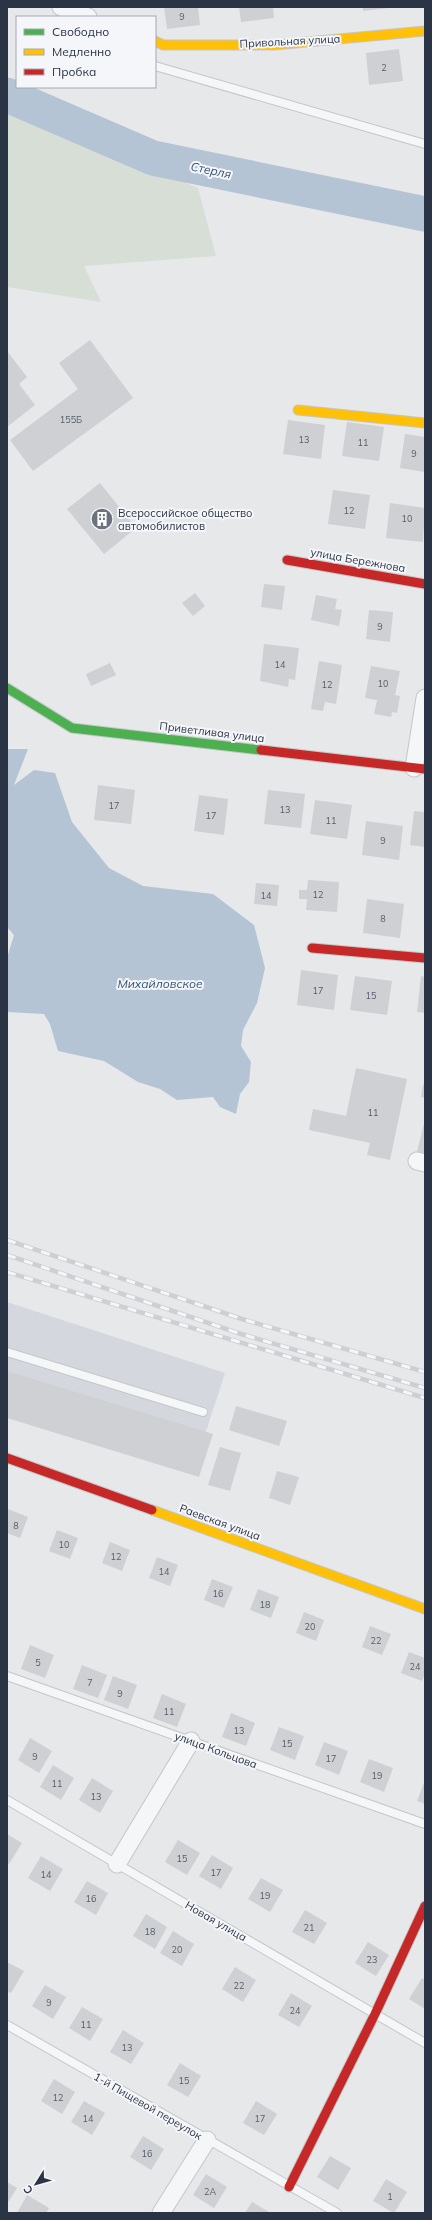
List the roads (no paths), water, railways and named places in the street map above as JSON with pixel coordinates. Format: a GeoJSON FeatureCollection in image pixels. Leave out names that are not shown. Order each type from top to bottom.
{"type":"FeatureCollection","features":[{"type":"Feature","properties":{"kind":"street"},"geometry":{"type":"LineString","coordinates":[[61,7],[85,16]]}},
{"type":"Feature","properties":{"kind":"street","name":"Привольная улица"},"geometry":{"type":"LineString","coordinates":[[156,41],[164,44],[274,45],[425,31]]}},
{"type":"Feature","properties":{"kind":"street"},"geometry":{"type":"LineString","coordinates":[[298,410],[425,423]]}},
{"type":"Feature","properties":{"kind":"street","name":"улица Бережнова"},"geometry":{"type":"LineString","coordinates":[[286,560],[425,584]]}},
{"type":"Feature","properties":{"kind":"street","name":"Приветливая улица"},"geometry":{"type":"LineString","coordinates":[[7,688],[72,728],[419,769]]}},
{"type":"Feature","properties":{"kind":"street"},"geometry":{"type":"LineString","coordinates":[[419,769],[425,698]]}},
{"type":"Feature","properties":{"kind":"street"},"geometry":{"type":"LineString","coordinates":[[312,948],[425,958]]}},
{"type":"Feature","properties":{"kind":"street","name":"Раевская улица"},"geometry":{"type":"LineString","coordinates":[[7,1458],[425,1609]]}},
{"type":"Feature","properties":{"kind":"street"},"geometry":{"type":"LineString","coordinates":[[117,1864],[191,1741]]}},
{"type":"Feature","properties":{"kind":"street"},"geometry":{"type":"LineString","coordinates":[[289,2187],[375,2014],[425,1906]]}},
{"type":"Feature","properties":{"kind":"street"},"geometry":{"type":"LineString","coordinates":[[161,2213],[207,2140]]}},
{"type":"Feature","properties":{"kind":"lane"},"geometry":{"type":"LineString","coordinates":[[54,7],[68,16]]}},
{"type":"Feature","properties":{"kind":"lane"},"geometry":{"type":"LineString","coordinates":[[156,66],[425,144]]}},
{"type":"Feature","properties":{"kind":"lane"},"geometry":{"type":"LineString","coordinates":[[7,1352],[203,1412]]}},
{"type":"Feature","properties":{"kind":"lane","name":"улица Кольцова"},"geometry":{"type":"LineString","coordinates":[[7,1676],[425,1824]]}},
{"type":"Feature","properties":{"kind":"lane","name":"Новая улица"},"geometry":{"type":"LineString","coordinates":[[7,1800],[425,2043]]}},
{"type":"Feature","properties":{"kind":"lane","name":"1-й Пищевой переулок"},"geometry":{"type":"LineString","coordinates":[[7,2025],[337,2213]]}},
{"type":"Feature","properties":{"kind":"water","name":"Михайловское"},"geometry":{"type":"Polygon","coordinates":[[[7,749],[28,749],[14,785],[34,770],[55,773],[72,822],[109,868],[143,886],[213,894],[254,925],[265,968],[257,1003],[243,1030],[241,1046],[251,1062],[249,1082],[240,1094],[236,1114],[220,1107],[213,1097],[177,1100],[160,1089],[138,1082],[104,1061],[58,1051],[50,1024],[44,1014],[7,1012],[7,958],[14,935],[7,927],[7,749]]]}},
{"type":"Feature","properties":{"kind":"waterway","name":"Стерля"},"geometry":{"type":"LineString","coordinates":[[7,95],[153,158],[425,214]]}},
{"type":"Feature","properties":{"kind":"railway"},"geometry":{"type":"LineString","coordinates":[[7,1240],[245,1320],[425,1372]]}},
{"type":"Feature","properties":{"kind":"railway"},"geometry":{"type":"LineString","coordinates":[[7,1255],[241,1334],[425,1388]]}},
{"type":"Feature","properties":{"kind":"railway"},"geometry":{"type":"LineString","coordinates":[[7,1272],[425,1398]]}},
{"type":"Feature","properties":{"kind":"place","name":"Всероссийское общество автомобилистов"},"geometry":{"type":"Point","coordinates":[102,519]}}]}
